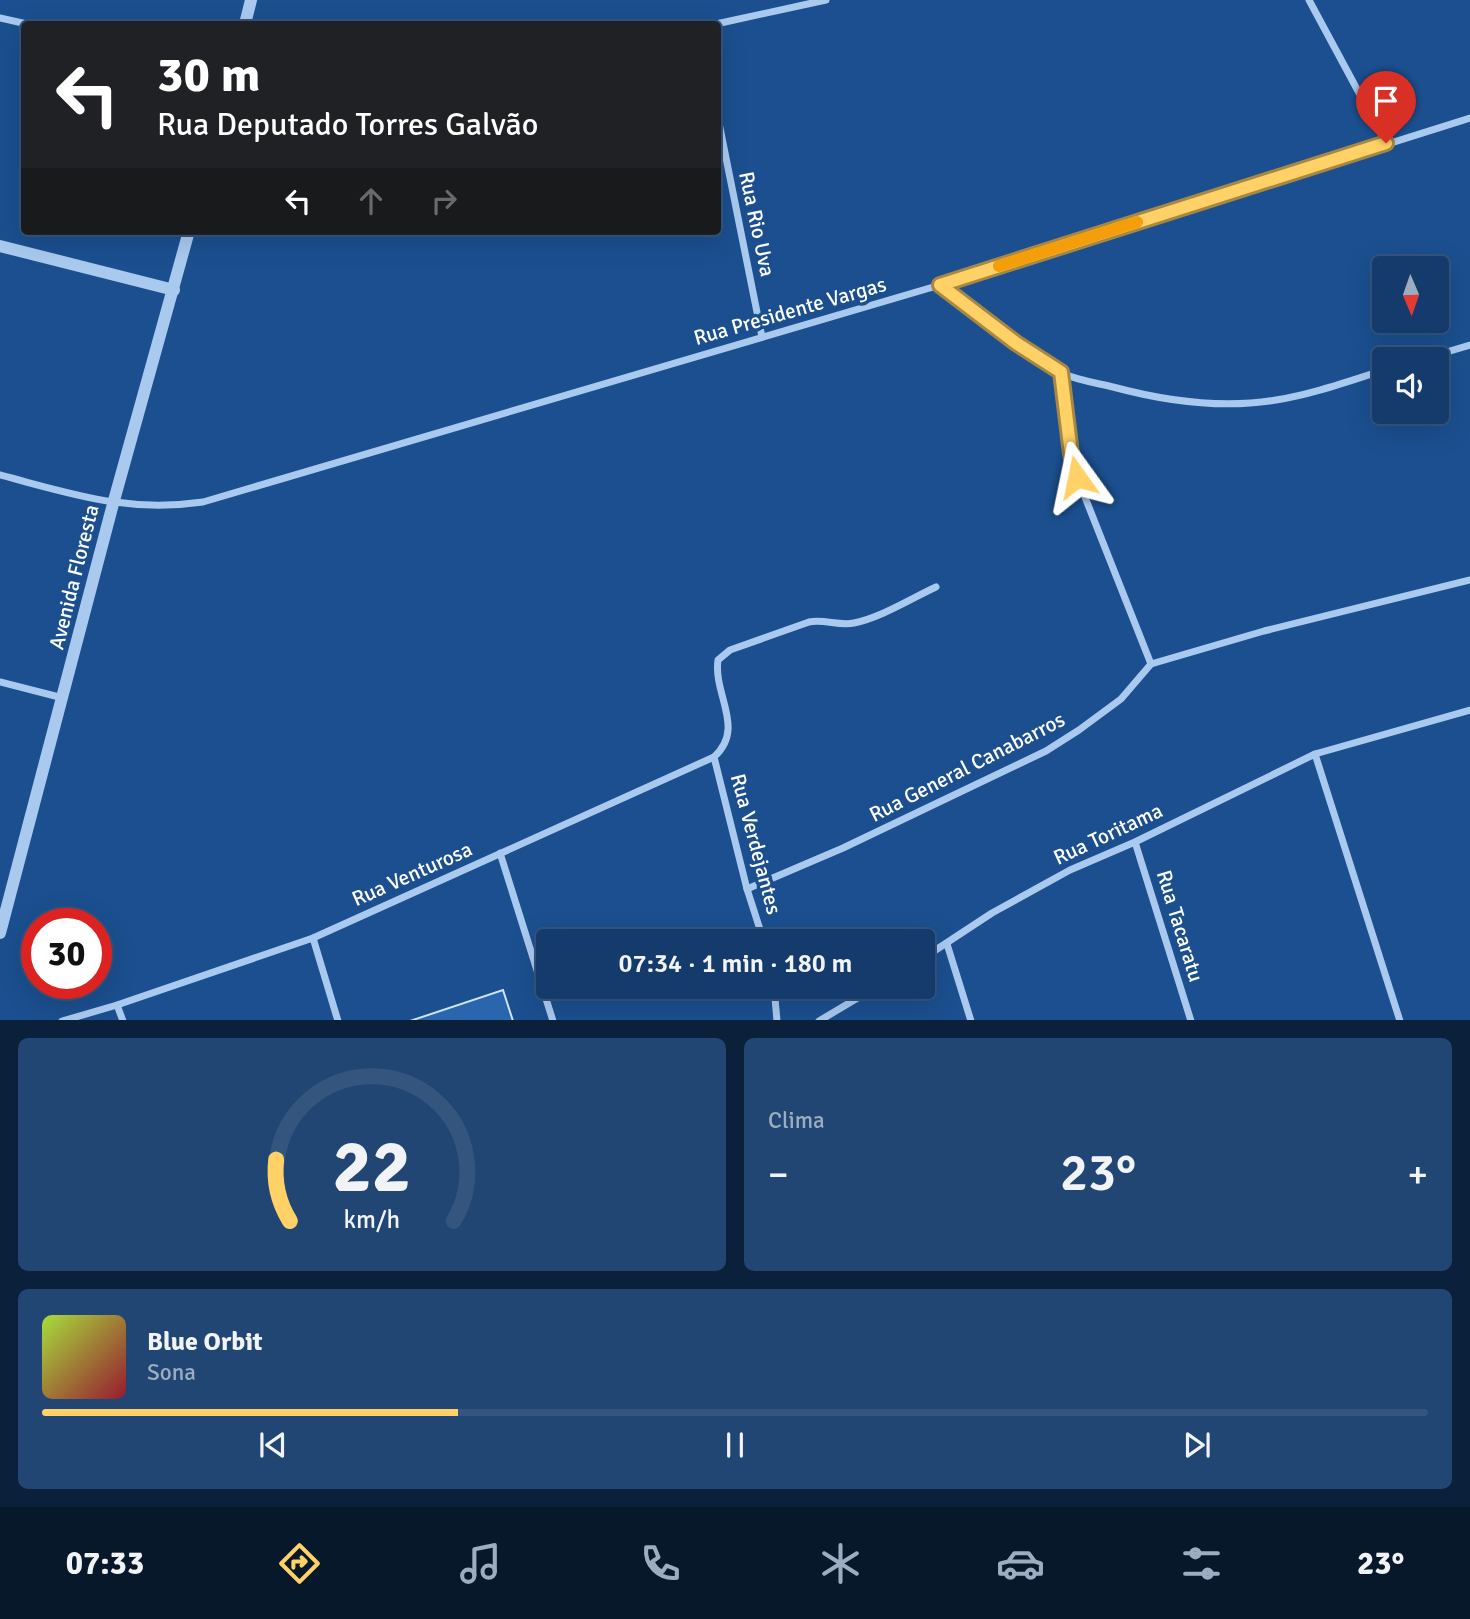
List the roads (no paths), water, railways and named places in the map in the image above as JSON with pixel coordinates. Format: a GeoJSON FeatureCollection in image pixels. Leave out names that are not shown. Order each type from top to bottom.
{"type":"FeatureCollection","features":[{"type":"Feature","properties":{"kind":"street"},"geometry":{"type":"LineString","coordinates":[[246,21],[251,0]]}},
{"type":"Feature","properties":{"kind":"street"},"geometry":{"type":"LineString","coordinates":[[721,23],[827,0]]}},
{"type":"Feature","properties":{"kind":"street"},"geometry":{"type":"LineString","coordinates":[[1309,0],[1386,143]]}},
{"type":"Feature","properties":{"kind":"street"},"geometry":{"type":"LineString","coordinates":[[0,18],[21,23]]}},
{"type":"Feature","properties":{"kind":"street","name":"Rua Presidente Vargas"},"geometry":{"type":"LineString","coordinates":[[0,475],[113,504],[174,506],[235,494],[940,285],[1470,118]]}},
{"type":"Feature","properties":{"kind":"street","name":"Rua Rio Uva"},"geometry":{"type":"LineString","coordinates":[[721,133],[762,337]]}},
{"type":"Feature","properties":{"kind":"street","name":"Avenida Floresta"},"geometry":{"type":"LineString","coordinates":[[0,933],[6,892],[63,698],[113,504],[188,235]]}},
{"type":"Feature","properties":{"kind":"street"},"geometry":{"type":"LineString","coordinates":[[0,246],[174,290]]}},
{"type":"Feature","properties":{"kind":"street"},"geometry":{"type":"LineString","coordinates":[[940,285],[1016,343],[1061,372],[1141,395],[1185,402],[1248,403],[1278,400],[1322,390],[1372,374]]}},
{"type":"Feature","properties":{"kind":"street"},"geometry":{"type":"LineString","coordinates":[[1449,351],[1470,345]]}},
{"type":"Feature","properties":{"kind":"street"},"geometry":{"type":"LineString","coordinates":[[1061,372],[1071,454],[1077,477],[1151,664],[1264,631],[1470,580]]}},
{"type":"Feature","properties":{"kind":"street","name":"Rua Verdejantes"},"geometry":{"type":"LineString","coordinates":[[760,929],[714,757],[725,748],[728,739],[728,721],[717,665],[723,653],[809,622],[822,620],[853,623],[936,587]]}},
{"type":"Feature","properties":{"kind":"street","name":"Rua General Canabarros"},"geometry":{"type":"LineString","coordinates":[[747,889],[843,848],[1046,751],[1121,699],[1151,664]]}},
{"type":"Feature","properties":{"kind":"street"},"geometry":{"type":"LineString","coordinates":[[0,682],[63,698]]}},
{"type":"Feature","properties":{"kind":"street","name":"Rua Toritama"},"geometry":{"type":"LineString","coordinates":[[935,951],[992,913],[1070,870],[1135,842],[1315,754],[1470,710]]}},
{"type":"Feature","properties":{"kind":"street"},"geometry":{"type":"LineString","coordinates":[[1315,754],[1400,1020]]}},
{"type":"Feature","properties":{"kind":"street","name":"Rua Venturosa"},"geometry":{"type":"LineString","coordinates":[[62,1020],[117,1005],[313,938],[714,757]]}},
{"type":"Feature","properties":{"kind":"street","name":"Rua Tacaratu"},"geometry":{"type":"LineString","coordinates":[[1135,842],[1191,1020]]}},
{"type":"Feature","properties":{"kind":"street"},"geometry":{"type":"LineString","coordinates":[[500,853],[553,1020]]}},
{"type":"Feature","properties":{"kind":"street"},"geometry":{"type":"LineString","coordinates":[[313,938],[338,1020]]}},
{"type":"Feature","properties":{"kind":"street"},"geometry":{"type":"LineString","coordinates":[[947,944],[971,1020]]}},
{"type":"Feature","properties":{"kind":"street"},"geometry":{"type":"LineString","coordinates":[[775,999],[778,1020]]}},
{"type":"Feature","properties":{"kind":"street"},"geometry":{"type":"LineString","coordinates":[[819,1020],[855,999]]}},
{"type":"Feature","properties":{"kind":"street"},"geometry":{"type":"LineString","coordinates":[[117,1005],[123,1020]]}}]}
